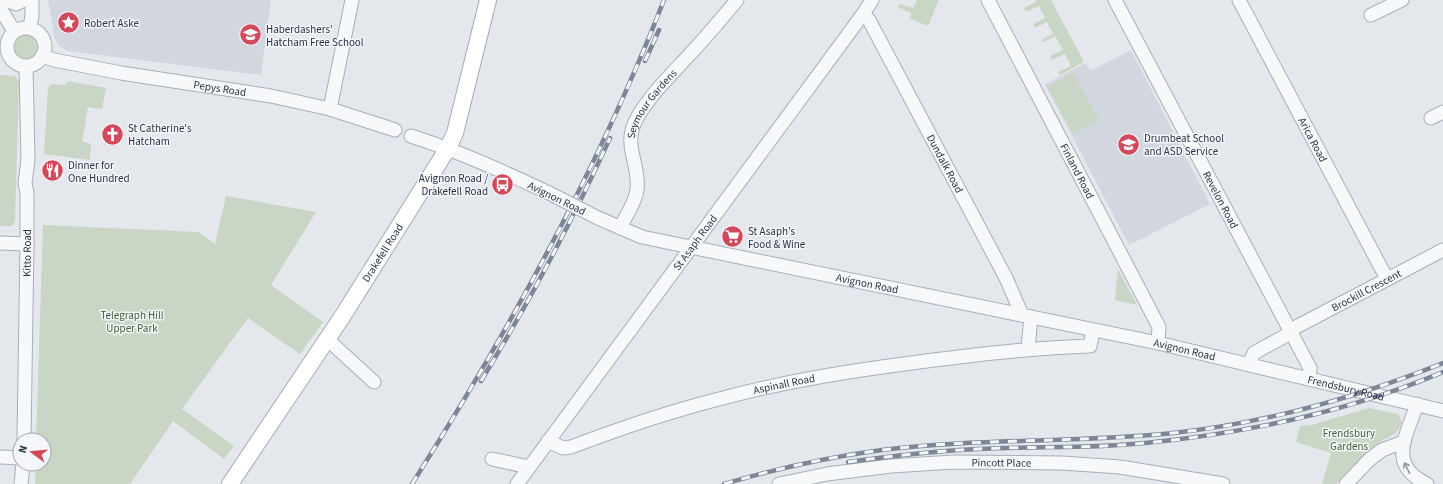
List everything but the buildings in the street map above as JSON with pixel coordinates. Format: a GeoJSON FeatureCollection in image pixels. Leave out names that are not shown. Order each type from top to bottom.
{"type":"FeatureCollection","features":[{"type":"Feature","properties":{"kind":"main road","name":"Drakefell Road"},"geometry":{"type":"LineString","coordinates":[[230,484],[381,256],[448,148],[454,134],[488,0]]}},
{"type":"Feature","properties":{"kind":"street"},"geometry":{"type":"LineString","coordinates":[[5,0],[16,4],[24,0]]}},
{"type":"Feature","properties":{"kind":"street"},"geometry":{"type":"LineString","coordinates":[[30,28],[32,0]]}},
{"type":"Feature","properties":{"kind":"street"},"geometry":{"type":"LineString","coordinates":[[330,109],[352,0]]}},
{"type":"Feature","properties":{"kind":"street","name":"Seymour Gardens"},"geometry":{"type":"LineString","coordinates":[[620,228],[634,202],[637,189],[637,175],[630,149],[634,125],[640,113],[663,84],[737,0]]}},
{"type":"Feature","properties":{"kind":"street","name":"St Asaph Road"},"geometry":{"type":"LineString","coordinates":[[517,484],[693,247],[872,0]]}},
{"type":"Feature","properties":{"kind":"street","name":"Finland Road"},"geometry":{"type":"LineString","coordinates":[[988,0],[1159,327],[1158,343]]}},
{"type":"Feature","properties":{"kind":"street","name":"Revelon Road"},"geometry":{"type":"LineString","coordinates":[[1115,0],[1310,368],[1309,379]]}},
{"type":"Feature","properties":{"kind":"street","name":"Arica Road"},"geometry":{"type":"LineString","coordinates":[[1239,0],[1387,279]]}},
{"type":"Feature","properties":{"kind":"street"},"geometry":{"type":"LineString","coordinates":[[1371,15],[1402,0]]}},
{"type":"Feature","properties":{"kind":"street"},"geometry":{"type":"LineString","coordinates":[[0,8],[14,31]]}},
{"type":"Feature","properties":{"kind":"street","name":"Dundalk Road"},"geometry":{"type":"LineString","coordinates":[[863,14],[873,26],[1027,316]]}},
{"type":"Feature","properties":{"kind":"street"},"geometry":{"type":"LineString","coordinates":[[24,27],[30,28],[41,34],[44,41],[42,56],[38,62],[26,66],[14,62],[4,55],[9,38],[14,31],[24,27]]}},
{"type":"Feature","properties":{"kind":"street","name":"Pepys Road"},"geometry":{"type":"LineString","coordinates":[[42,56],[54,60],[121,73],[271,96],[330,109],[395,130]]}},
{"type":"Feature","properties":{"kind":"street","name":"Kitto Road"},"geometry":{"type":"LineString","coordinates":[[24,432],[27,244],[27,193],[25,183],[28,160],[28,90],[26,66]]}},
{"type":"Feature","properties":{"kind":"street"},"geometry":{"type":"LineString","coordinates":[[411,136],[448,148]]}},
{"type":"Feature","properties":{"kind":"street","name":"Avignon Road"},"geometry":{"type":"LineString","coordinates":[[448,148],[499,169],[598,218],[642,237],[1027,316],[1093,331],[1158,343],[1248,364]]}},
{"type":"Feature","properties":{"kind":"street"},"geometry":{"type":"LineString","coordinates":[[0,243],[27,244]]}},
{"type":"Feature","properties":{"kind":"street","name":"Brockill Crescent"},"geometry":{"type":"LineString","coordinates":[[1291,331],[1443,250]]}},
{"type":"Feature","properties":{"kind":"street"},"geometry":{"type":"LineString","coordinates":[[1027,316],[1028,348]]}},
{"type":"Feature","properties":{"kind":"street","name":"Aspinall Road"},"geometry":{"type":"LineString","coordinates":[[548,441],[563,448],[571,447],[631,425],[724,397],[791,382],[867,369],[1028,348],[1090,346],[1093,331]]}},
{"type":"Feature","properties":{"kind":"street"},"geometry":{"type":"LineString","coordinates":[[1248,364],[1254,353],[1291,331]]}},
{"type":"Feature","properties":{"kind":"street"},"geometry":{"type":"LineString","coordinates":[[327,339],[374,382]]}},
{"type":"Feature","properties":{"kind":"street","name":"Frendsbury Road"},"geometry":{"type":"LineString","coordinates":[[1248,364],[1443,411]]}},
{"type":"Feature","properties":{"kind":"street"},"geometry":{"type":"LineString","coordinates":[[1417,404],[1403,442],[1404,462],[1409,474],[1427,484]]}},
{"type":"Feature","properties":{"kind":"street"},"geometry":{"type":"LineString","coordinates":[[1346,484],[1369,460],[1382,450],[1403,442]]}},
{"type":"Feature","properties":{"kind":"street"},"geometry":{"type":"LineString","coordinates":[[0,457],[12,458]]}},
{"type":"Feature","properties":{"kind":"street"},"geometry":{"type":"LineString","coordinates":[[492,459],[529,467]]}},
{"type":"Feature","properties":{"kind":"street","name":"Pincott Place"},"geometry":{"type":"LineString","coordinates":[[779,484],[827,474],[953,462],[1062,463],[1120,467],[1223,484]]}},
{"type":"Feature","properties":{"kind":"street"},"geometry":{"type":"LineString","coordinates":[[21,484],[22,472]]}},
{"type":"Feature","properties":{"kind":"shaded area"},"geometry":{"type":"Polygon","coordinates":[[[48,0],[271,0],[261,75],[68,51],[60,47],[55,39],[48,0]]]}},
{"type":"Feature","properties":{"kind":"shaded area","name":"Drumbeat School and ASD Service"},"geometry":{"type":"Polygon","coordinates":[[[1131,50],[1210,204],[1129,245],[1045,84],[1086,63],[1090,71],[1131,50]]]}},
{"type":"Feature","properties":{"kind":"green space"},"geometry":{"type":"Polygon","coordinates":[[[917,0],[939,0],[928,26],[910,19],[911,13],[898,7],[900,4],[913,8],[917,0]]]}},
{"type":"Feature","properties":{"kind":"green space"},"geometry":{"type":"Polygon","coordinates":[[[1035,0],[1051,0],[1084,62],[1060,75],[1058,72],[1071,66],[1065,54],[1052,60],[1050,56],[1063,50],[1055,36],[1043,42],[1041,40],[1053,34],[1047,22],[1035,28],[1033,24],[1045,18],[1039,6],[1026,12],[1024,8],[1036,2],[1035,0]]]}},
{"type":"Feature","properties":{"kind":"green space"},"geometry":{"type":"Polygon","coordinates":[[[25,34],[34,38],[38,47],[34,56],[25,60],[16,56],[12,47],[16,38],[25,34]]]}},
{"type":"Feature","properties":{"kind":"green space"},"geometry":{"type":"Polygon","coordinates":[[[1073,73],[1099,120],[1073,134],[1047,87],[1073,73]]]}},
{"type":"Feature","properties":{"kind":"green space"},"geometry":{"type":"Polygon","coordinates":[[[0,75],[15,76],[19,82],[15,222],[11,226],[0,226],[0,75]]]}},
{"type":"Feature","properties":{"kind":"green space"},"geometry":{"type":"Polygon","coordinates":[[[68,81],[106,88],[102,109],[88,107],[82,141],[91,144],[90,160],[44,154],[48,88],[51,84],[65,85],[68,81]]]}},
{"type":"Feature","properties":{"kind":"green space","name":"Telegraph Hill Upper Park"},"geometry":{"type":"Polygon","coordinates":[[[226,196],[316,212],[271,285],[323,322],[300,354],[248,318],[182,409],[234,446],[224,459],[173,421],[130,484],[35,484],[36,472],[52,472],[52,432],[36,432],[43,225],[199,232],[215,244],[226,196]]]}},
{"type":"Feature","properties":{"kind":"green space"},"geometry":{"type":"Polygon","coordinates":[[[1118,269],[1137,305],[1115,300],[1118,269]]]}},
{"type":"Feature","properties":{"kind":"green space","name":"Frendsbury Gardens"},"geometry":{"type":"Polygon","coordinates":[[[1369,408],[1398,414],[1402,422],[1401,426],[1393,434],[1368,451],[1336,484],[1322,484],[1331,453],[1296,442],[1300,426],[1312,425],[1369,408]]]}},
{"type":"Feature","properties":{"kind":"railway"},"geometry":{"type":"LineString","coordinates":[[412,484],[483,368],[550,248],[610,125],[664,0]]}},
{"type":"Feature","properties":{"kind":"railway"},"geometry":{"type":"LineString","coordinates":[[645,61],[659,30]]}},
{"type":"Feature","properties":{"kind":"railway"},"geometry":{"type":"LineString","coordinates":[[481,381],[516,322],[549,261],[581,200],[610,138]]}},
{"type":"Feature","properties":{"kind":"railway"},"geometry":{"type":"LineString","coordinates":[[724,484],[802,464],[882,450],[918,446],[1137,436],[1208,429],[1277,416],[1344,398],[1410,376],[1443,363]]}},
{"type":"Feature","properties":{"kind":"railway"},"geometry":{"type":"LineString","coordinates":[[848,462],[962,450],[1124,445],[1183,439],[1259,427],[1297,419],[1370,399],[1443,372]]}},
{"type":"Feature","properties":{"kind":"place","name":"Robert Aske"},"geometry":{"type":"Point","coordinates":[68,23]}},
{"type":"Feature","properties":{"kind":"place","name":"Haberdashers' Hatcham Free School"},"geometry":{"type":"Point","coordinates":[251,35]}},
{"type":"Feature","properties":{"kind":"place","name":"St Catherine's Hatcham"},"geometry":{"type":"Point","coordinates":[112,134]}},
{"type":"Feature","properties":{"kind":"place","name":"Drumbeat School and ASD Service"},"geometry":{"type":"Point","coordinates":[1128,144]}},
{"type":"Feature","properties":{"kind":"place","name":"Dinner for One Hundred"},"geometry":{"type":"Point","coordinates":[52,171]}},
{"type":"Feature","properties":{"kind":"place","name":"Avignon Road / Drakefell Road"},"geometry":{"type":"Point","coordinates":[503,184]}},
{"type":"Feature","properties":{"kind":"place","name":"St Asaph's Food & Wine"},"geometry":{"type":"Point","coordinates":[732,237]}}]}
